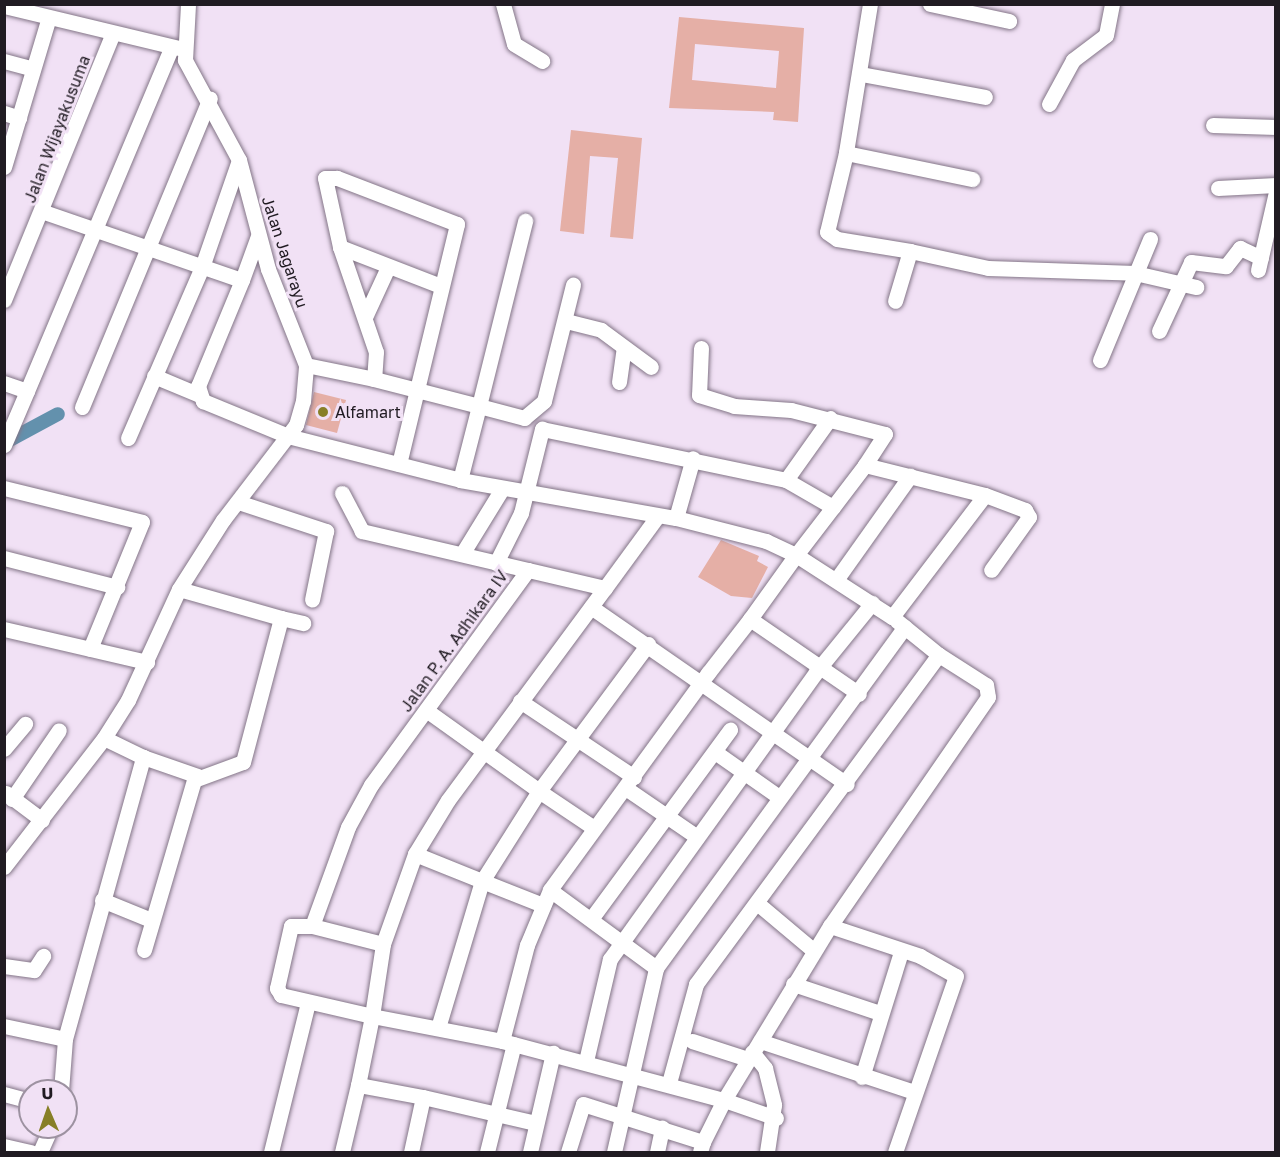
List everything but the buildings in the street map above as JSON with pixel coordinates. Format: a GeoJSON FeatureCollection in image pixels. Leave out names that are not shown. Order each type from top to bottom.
{"type":"FeatureCollection","features":[{"type":"Feature","properties":{"kind":"street"},"geometry":{"type":"LineString","coordinates":[[6,442],[96,227],[176,49],[188,4]]}},
{"type":"Feature","properties":{"kind":"street"},"geometry":{"type":"LineString","coordinates":[[503,4],[514,44],[542,61]]}},
{"type":"Feature","properties":{"kind":"street"},"geometry":{"type":"LineString","coordinates":[[870,4],[861,74],[846,153],[826,223],[830,237],[988,268],[1184,275],[1196,287]]}},
{"type":"Feature","properties":{"kind":"street"},"geometry":{"type":"LineString","coordinates":[[930,4],[976,9],[1009,21]]}},
{"type":"Feature","properties":{"kind":"street"},"geometry":{"type":"LineString","coordinates":[[1049,104],[1073,60],[1107,35],[1112,4]]}},
{"type":"Feature","properties":{"kind":"street"},"geometry":{"type":"LineString","coordinates":[[4,6],[112,36],[176,49]]}},
{"type":"Feature","properties":{"kind":"street"},"geometry":{"type":"LineString","coordinates":[[5,165],[12,115],[33,69],[48,20]]}},
{"type":"Feature","properties":{"kind":"street","name":"Jalan Wijayakusuma"},"geometry":{"type":"LineString","coordinates":[[4,300],[44,212],[112,36]]}},
{"type":"Feature","properties":{"kind":"street","name":"Jalan Jagarayu"},"geometry":{"type":"LineString","coordinates":[[4,867],[104,738],[147,662],[179,589],[223,520],[288,436],[303,401],[306,365],[258,236],[239,160],[210,98],[176,49]]}},
{"type":"Feature","properties":{"kind":"street"},"geometry":{"type":"LineString","coordinates":[[4,61],[33,69]]}},
{"type":"Feature","properties":{"kind":"street"},"geometry":{"type":"LineString","coordinates":[[861,74],[985,97]]}},
{"type":"Feature","properties":{"kind":"street"},"geometry":{"type":"LineString","coordinates":[[82,407],[146,247],[210,98]]}},
{"type":"Feature","properties":{"kind":"street"},"geometry":{"type":"LineString","coordinates":[[1213,125],[1275,127]]}},
{"type":"Feature","properties":{"kind":"street"},"geometry":{"type":"LineString","coordinates":[[846,153],[972,179]]}},
{"type":"Feature","properties":{"kind":"street"},"geometry":{"type":"LineString","coordinates":[[128,438],[202,267],[239,160]]}},
{"type":"Feature","properties":{"kind":"street"},"geometry":{"type":"LineString","coordinates":[[374,379],[376,352],[340,247],[325,188],[329,177],[454,220],[457,230],[441,286],[399,464]]}},
{"type":"Feature","properties":{"kind":"street"},"geometry":{"type":"LineString","coordinates":[[1218,188],[1275,185]]}},
{"type":"Feature","properties":{"kind":"street"},"geometry":{"type":"LineString","coordinates":[[1159,332],[1184,275],[1199,259],[1226,266],[1240,248],[1259,264],[1275,192]]}},
{"type":"Feature","properties":{"kind":"street"},"geometry":{"type":"LineString","coordinates":[[44,212],[96,227],[242,280]]}},
{"type":"Feature","properties":{"kind":"street"},"geometry":{"type":"LineString","coordinates":[[460,480],[525,221]]}},
{"type":"Feature","properties":{"kind":"street"},"geometry":{"type":"LineString","coordinates":[[197,394],[258,236]]}},
{"type":"Feature","properties":{"kind":"street"},"geometry":{"type":"LineString","coordinates":[[1100,360],[1150,239]]}},
{"type":"Feature","properties":{"kind":"street"},"geometry":{"type":"LineString","coordinates":[[340,247],[441,286]]}},
{"type":"Feature","properties":{"kind":"street"},"geometry":{"type":"LineString","coordinates":[[895,301],[910,251]]}},
{"type":"Feature","properties":{"kind":"street"},"geometry":{"type":"LineString","coordinates":[[365,317],[388,267]]}},
{"type":"Feature","properties":{"kind":"street"},"geometry":{"type":"LineString","coordinates":[[306,365],[530,416],[544,401],[566,321],[573,285]]}},
{"type":"Feature","properties":{"kind":"street"},"geometry":{"type":"LineString","coordinates":[[566,321],[590,325],[651,367]]}},
{"type":"Feature","properties":{"kind":"street"},"geometry":{"type":"LineString","coordinates":[[619,382],[624,348]]}},
{"type":"Feature","properties":{"kind":"street"},"geometry":{"type":"LineString","coordinates":[[487,1152],[497,1113],[508,1043],[543,904],[550,890],[594,828],[631,783],[702,681],[865,465],[885,434],[830,418],[705,399],[696,389],[700,348]]}},
{"type":"Feature","properties":{"kind":"street"},"geometry":{"type":"LineString","coordinates":[[154,376],[197,394],[202,401],[288,436],[460,480],[498,498],[523,503],[676,518],[766,541],[796,555],[872,603],[939,655],[986,685],[988,697],[813,950],[724,1100],[701,1147],[662,1128],[579,1106],[568,1152]]}},
{"type":"Feature","properties":{"kind":"street"},"geometry":{"type":"LineString","coordinates":[[4,383],[27,391]]}},
{"type":"Feature","properties":{"kind":"street"},"geometry":{"type":"LineString","coordinates":[[786,480],[830,418]]}},
{"type":"Feature","properties":{"kind":"street"},"geometry":{"type":"LineString","coordinates":[[495,562],[523,503],[543,429],[614,448],[693,458],[786,480],[832,507]]}},
{"type":"Feature","properties":{"kind":"street"},"geometry":{"type":"LineString","coordinates":[[676,518],[693,458]]}},
{"type":"Feature","properties":{"kind":"street"},"geometry":{"type":"LineString","coordinates":[[865,465],[985,495],[1025,510],[1029,517],[991,570]]}},
{"type":"Feature","properties":{"kind":"street"},"geometry":{"type":"LineString","coordinates":[[836,580],[910,476]]}},
{"type":"Feature","properties":{"kind":"street"},"geometry":{"type":"LineString","coordinates":[[4,488],[142,522],[90,649]]}},
{"type":"Feature","properties":{"kind":"street","name":"Jalan P. A. Adhikara IV"},"geometry":{"type":"LineString","coordinates":[[312,926],[348,827],[390,758],[528,570],[362,531],[342,493]]}},
{"type":"Feature","properties":{"kind":"street"},"geometry":{"type":"LineString","coordinates":[[892,617],[985,495]]}},
{"type":"Feature","properties":{"kind":"street"},"geometry":{"type":"LineString","coordinates":[[464,554],[498,498]]}},
{"type":"Feature","properties":{"kind":"street"},"geometry":{"type":"LineString","coordinates":[[238,502],[326,531],[312,600]]}},
{"type":"Feature","properties":{"kind":"street"},"geometry":{"type":"LineString","coordinates":[[342,1152],[372,1016],[383,944],[415,854],[482,752],[657,517]]}},
{"type":"Feature","properties":{"kind":"street"},"geometry":{"type":"LineString","coordinates":[[4,558],[117,587]]}},
{"type":"Feature","properties":{"kind":"street"},"geometry":{"type":"LineString","coordinates":[[528,570],[605,588]]}},
{"type":"Feature","properties":{"kind":"street"},"geometry":{"type":"LineString","coordinates":[[179,589],[303,623]]}},
{"type":"Feature","properties":{"kind":"street"},"geometry":{"type":"LineString","coordinates":[[586,1061],[598,996],[621,942],[819,667],[872,603]]}},
{"type":"Feature","properties":{"kind":"street"},"geometry":{"type":"LineString","coordinates":[[591,608],[702,681],[847,784]]}},
{"type":"Feature","properties":{"kind":"street"},"geometry":{"type":"LineString","coordinates":[[104,738],[143,757],[198,776],[238,768],[243,762],[281,618]]}},
{"type":"Feature","properties":{"kind":"street"},"geometry":{"type":"LineString","coordinates":[[750,619],[859,694]]}},
{"type":"Feature","properties":{"kind":"street"},"geometry":{"type":"LineString","coordinates":[[614,1152],[656,968],[808,757],[859,694],[905,627]]}},
{"type":"Feature","properties":{"kind":"street"},"geometry":{"type":"LineString","coordinates":[[4,629],[147,662]]}},
{"type":"Feature","properties":{"kind":"street"},"geometry":{"type":"LineString","coordinates":[[438,1028],[482,880],[538,791],[579,741],[648,644]]}},
{"type":"Feature","properties":{"kind":"street"},"geometry":{"type":"LineString","coordinates":[[669,1083],[692,993],[847,784],[939,655]]}},
{"type":"Feature","properties":{"kind":"street"},"geometry":{"type":"LineString","coordinates":[[520,701],[579,741],[631,783],[665,816],[697,837]]}},
{"type":"Feature","properties":{"kind":"street"},"geometry":{"type":"LineString","coordinates":[[426,710],[482,752],[594,828]]}},
{"type":"Feature","properties":{"kind":"street"},"geometry":{"type":"LineString","coordinates":[[4,749],[25,724]]}},
{"type":"Feature","properties":{"kind":"street"},"geometry":{"type":"LineString","coordinates":[[42,820],[8,796],[59,730]]}},
{"type":"Feature","properties":{"kind":"street"},"geometry":{"type":"LineString","coordinates":[[591,919],[730,730]]}},
{"type":"Feature","properties":{"kind":"street"},"geometry":{"type":"LineString","coordinates":[[715,752],[779,797]]}},
{"type":"Feature","properties":{"kind":"street"},"geometry":{"type":"LineString","coordinates":[[62,1079],[64,1039],[143,757]]}},
{"type":"Feature","properties":{"kind":"street"},"geometry":{"type":"LineString","coordinates":[[144,950],[151,921],[198,776]]}},
{"type":"Feature","properties":{"kind":"street"},"geometry":{"type":"LineString","coordinates":[[415,854],[543,904]]}},
{"type":"Feature","properties":{"kind":"street"},"geometry":{"type":"LineString","coordinates":[[550,890],[656,968]]}},
{"type":"Feature","properties":{"kind":"street"},"geometry":{"type":"LineString","coordinates":[[102,900],[151,921]]}},
{"type":"Feature","properties":{"kind":"street"},"geometry":{"type":"LineString","coordinates":[[757,903],[813,950]]}},
{"type":"Feature","properties":{"kind":"street"},"geometry":{"type":"LineString","coordinates":[[383,944],[312,926],[291,926],[277,988],[308,1003],[438,1028],[586,1061],[669,1083],[776,1118]]}},
{"type":"Feature","properties":{"kind":"street"},"geometry":{"type":"LineString","coordinates":[[830,926],[901,952],[956,976],[895,1152]]}},
{"type":"Feature","properties":{"kind":"street"},"geometry":{"type":"LineString","coordinates":[[862,1077],[880,1013],[901,952]]}},
{"type":"Feature","properties":{"kind":"street"},"geometry":{"type":"LineString","coordinates":[[4,966],[34,970],[43,956]]}},
{"type":"Feature","properties":{"kind":"street"},"geometry":{"type":"LineString","coordinates":[[793,984],[880,1013]]}},
{"type":"Feature","properties":{"kind":"street"},"geometry":{"type":"LineString","coordinates":[[271,1152],[308,1003]]}},
{"type":"Feature","properties":{"kind":"street"},"geometry":{"type":"LineString","coordinates":[[4,1026],[64,1039]]}},
{"type":"Feature","properties":{"kind":"street"},"geometry":{"type":"LineString","coordinates":[[692,1041],[753,1051],[914,1092]]}},
{"type":"Feature","properties":{"kind":"street"},"geometry":{"type":"LineString","coordinates":[[753,1051],[769,1079],[776,1118],[766,1152]]}},
{"type":"Feature","properties":{"kind":"street"},"geometry":{"type":"LineString","coordinates":[[530,1152],[553,1053]]}},
{"type":"Feature","properties":{"kind":"street"},"geometry":{"type":"LineString","coordinates":[[358,1084],[423,1096],[536,1124]]}},
{"type":"Feature","properties":{"kind":"street"},"geometry":{"type":"LineString","coordinates":[[411,1152],[423,1096]]}},
{"type":"Feature","properties":{"kind":"street"},"geometry":{"type":"LineString","coordinates":[[657,1152],[662,1128]]}},
{"type":"Feature","properties":{"kind":"street"},"geometry":{"type":"LineString","coordinates":[[4,1146],[31,1152]]}},
{"type":"Feature","properties":{"kind":"waterway"},"geometry":{"type":"LineString","coordinates":[[4,443],[58,414]]}},
{"type":"Feature","properties":{"kind":"place","name":"Alfamart"},"geometry":{"type":"Point","coordinates":[323,412]}}]}
